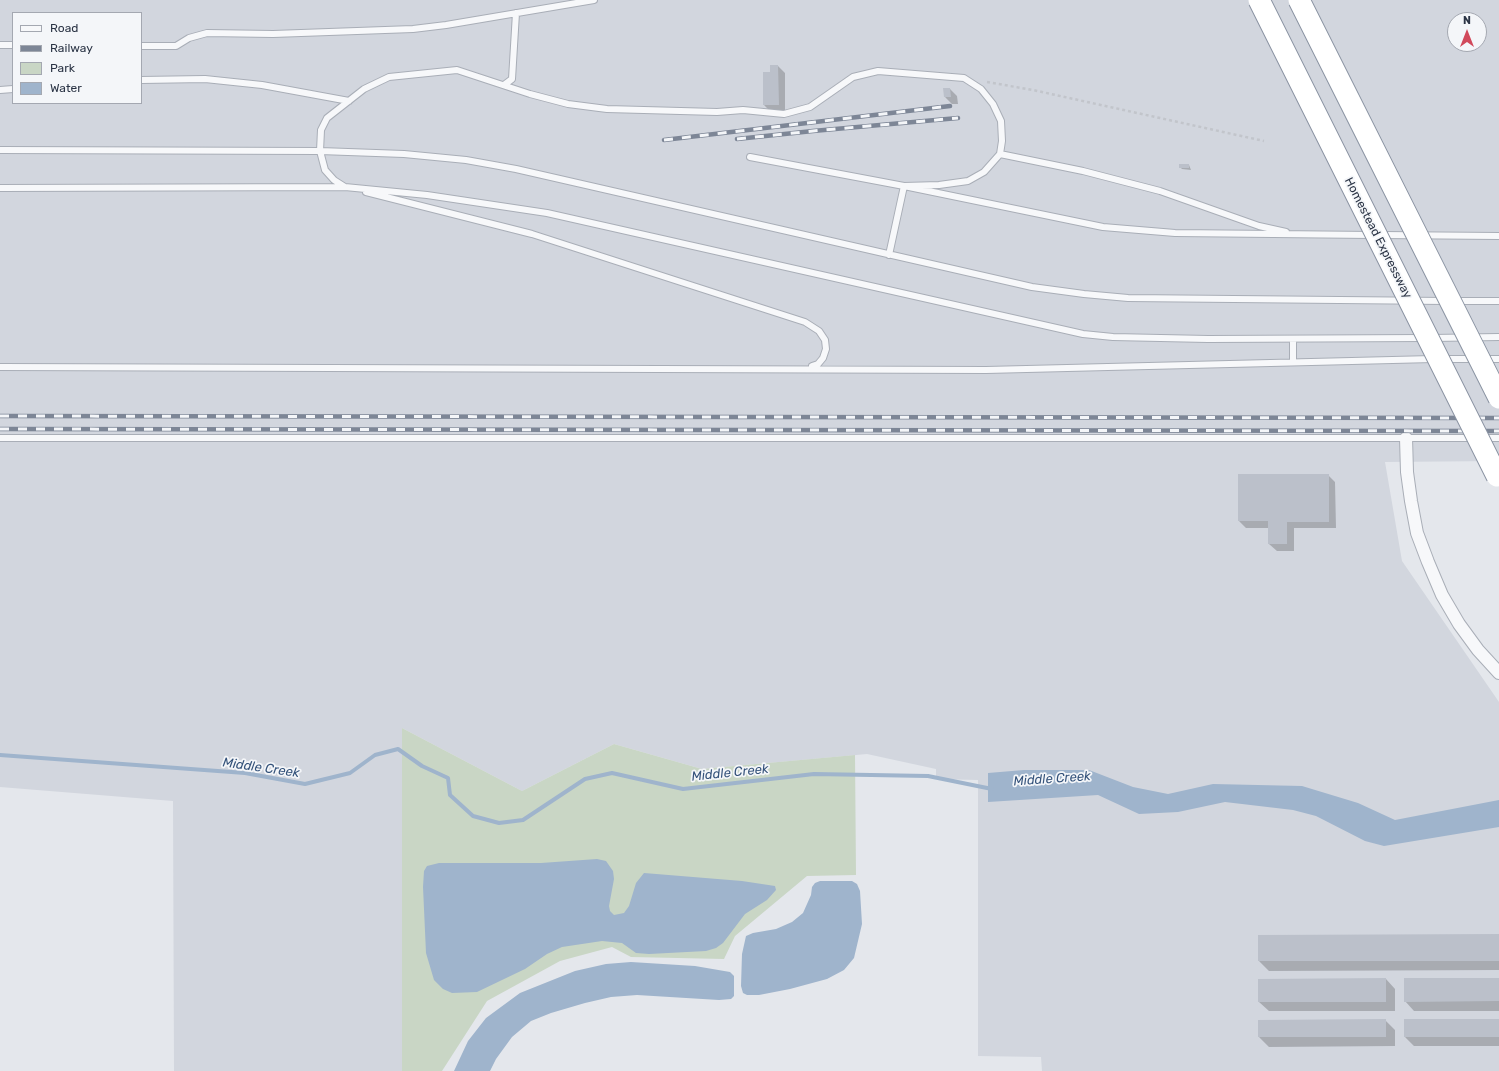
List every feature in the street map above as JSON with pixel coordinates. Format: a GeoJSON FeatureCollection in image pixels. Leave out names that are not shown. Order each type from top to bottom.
{"type":"FeatureCollection","features":[{"type":"Feature","properties":{"kind":"highway","name":"Homestead Expressway"},"geometry":{"type":"LineString","coordinates":[[1259,0],[1497,476]]}},
{"type":"Feature","properties":{"kind":"highway"},"geometry":{"type":"LineString","coordinates":[[1300,0],[1499,398]]}},
{"type":"Feature","properties":{"kind":"street"},"geometry":{"type":"LineString","coordinates":[[1406,438],[1407,472],[1411,500],[1417,533],[1428,562],[1442,595],[1459,624],[1478,650],[1499,673]]}},
{"type":"Feature","properties":{"kind":"lane"},"geometry":{"type":"LineString","coordinates":[[142,46],[176,46],[189,38],[207,33],[273,34],[382,31],[446,25],[594,0]]}},
{"type":"Feature","properties":{"kind":"lane"},"geometry":{"type":"LineString","coordinates":[[504,85],[512,79],[516,13]]}},
{"type":"Feature","properties":{"kind":"lane"},"geometry":{"type":"LineString","coordinates":[[0,45],[12,45]]}},
{"type":"Feature","properties":{"kind":"lane"},"geometry":{"type":"LineString","coordinates":[[805,368],[818,364],[823,358],[826,349],[825,340],[819,331],[805,322],[532,234],[345,187],[334,180],[325,170],[320,151],[321,130],[327,118],[364,89],[389,77],[415,73],[457,70],[568,104],[607,109],[718,112],[743,110],[784,114],[810,107],[853,77],[864,73],[878,71],[964,78],[981,89],[996,110],[1001,121],[1002,141],[1000,154],[984,172],[968,181],[940,185],[904,186]]}},
{"type":"Feature","properties":{"kind":"lane"},"geometry":{"type":"LineString","coordinates":[[142,80],[206,79],[262,85],[349,101]]}},
{"type":"Feature","properties":{"kind":"lane"},"geometry":{"type":"LineString","coordinates":[[0,90],[12,89]]}},
{"type":"Feature","properties":{"kind":"lane"},"geometry":{"type":"LineString","coordinates":[[0,150],[320,151],[404,154],[466,160],[516,169],[1032,287],[1106,296],[1237,299],[1499,300]]}},
{"type":"Feature","properties":{"kind":"lane"},"geometry":{"type":"LineString","coordinates":[[1000,154],[1083,171],[1160,191],[1259,226],[1299,235]]}},
{"type":"Feature","properties":{"kind":"lane"},"geometry":{"type":"LineString","coordinates":[[750,157],[904,186],[1103,227],[1175,233],[1499,236]]}},
{"type":"Feature","properties":{"kind":"lane"},"geometry":{"type":"LineString","coordinates":[[889,254],[904,186]]}},
{"type":"Feature","properties":{"kind":"lane"},"geometry":{"type":"LineString","coordinates":[[0,188],[345,187],[427,195],[547,213],[1083,334],[1151,338],[1293,339],[1499,337]]}},
{"type":"Feature","properties":{"kind":"lane"},"geometry":{"type":"LineString","coordinates":[[1293,339],[1293,362]]}},
{"type":"Feature","properties":{"kind":"lane"},"geometry":{"type":"LineString","coordinates":[[0,366],[805,368],[986,370],[1293,362],[1499,359]]}},
{"type":"Feature","properties":{"kind":"lane"},"geometry":{"type":"LineString","coordinates":[[0,438],[1499,438]]}},
{"type":"Feature","properties":{"kind":"path"},"geometry":{"type":"LineString","coordinates":[[964,78],[1033,90],[1264,141]]}},
{"type":"Feature","properties":{"kind":"shaded area"},"geometry":{"type":"Polygon","coordinates":[[[0,0],[1499,0],[1499,461],[1385,462],[1402,561],[1499,702],[1499,1071],[1042,1071],[1041,1057],[978,1056],[978,780],[936,779],[936,769],[867,754],[702,769],[614,744],[522,791],[402,728],[402,1071],[174,1071],[173,801],[0,787],[0,0]]]}},
{"type":"Feature","properties":{"kind":"green space"},"geometry":{"type":"Polygon","coordinates":[[[402,728],[522,791],[614,744],[702,769],[855,755],[856,875],[807,876],[735,936],[724,959],[631,957],[612,947],[560,961],[487,1001],[442,1071],[402,1071],[402,728]]]}},
{"type":"Feature","properties":{"kind":"water"},"geometry":{"type":"Polygon","coordinates":[[[1024,770],[1089,770],[1133,787],[1168,794],[1213,784],[1302,786],[1358,803],[1395,820],[1499,800],[1499,827],[1384,846],[1365,841],[1316,816],[1293,810],[1225,802],[1178,812],[1139,814],[1098,795],[988,802],[988,773],[1024,770]]]}},
{"type":"Feature","properties":{"kind":"water"},"geometry":{"type":"Polygon","coordinates":[[[597,859],[606,861],[613,871],[614,879],[609,906],[610,911],[614,915],[624,913],[629,906],[636,883],[644,873],[742,881],[775,886],[776,890],[767,900],[745,914],[723,943],[716,948],[706,951],[649,954],[636,953],[622,943],[602,941],[562,947],[547,954],[525,969],[477,992],[452,993],[443,989],[434,980],[426,953],[423,887],[424,871],[427,866],[439,863],[541,863],[597,859]]]}},
{"type":"Feature","properties":{"kind":"water"},"geometry":{"type":"Polygon","coordinates":[[[820,881],[852,881],[857,884],[860,891],[862,924],[854,958],[844,970],[827,979],[790,989],[759,995],[747,995],[743,993],[741,986],[742,954],[746,936],[753,933],[776,929],[792,922],[803,913],[811,895],[812,887],[815,883],[820,881]]]}},
{"type":"Feature","properties":{"kind":"water"},"geometry":{"type":"Polygon","coordinates":[[[631,962],[695,966],[730,972],[734,976],[734,996],[731,999],[719,1000],[637,995],[611,997],[585,1003],[551,1013],[531,1021],[512,1037],[496,1059],[490,1071],[454,1071],[468,1041],[486,1018],[520,993],[575,971],[606,964],[631,962]]]}},
{"type":"Feature","properties":{"kind":"building"},"geometry":{"type":"Polygon","coordinates":[[[770,65],[778,65],[779,105],[763,105],[763,72],[770,72],[770,65]]]}},
{"type":"Feature","properties":{"kind":"building"},"geometry":{"type":"Polygon","coordinates":[[[943,88],[950,88],[951,97],[944,97],[943,88]]]}},
{"type":"Feature","properties":{"kind":"building"},"geometry":{"type":"Polygon","coordinates":[[[1179,164],[1189,164],[1189,168],[1179,168],[1179,164]]]}},
{"type":"Feature","properties":{"kind":"building"},"geometry":{"type":"Polygon","coordinates":[[[1238,474],[1329,474],[1329,522],[1287,522],[1287,544],[1268,544],[1268,521],[1238,521],[1238,474]]]}},
{"type":"Feature","properties":{"kind":"building"},"geometry":{"type":"Polygon","coordinates":[[[1499,934],[1499,961],[1258,961],[1258,935],[1499,934]]]}},
{"type":"Feature","properties":{"kind":"building"},"geometry":{"type":"Polygon","coordinates":[[[1386,978],[1386,1002],[1258,1002],[1258,979],[1386,978]]]}},
{"type":"Feature","properties":{"kind":"building"},"geometry":{"type":"Polygon","coordinates":[[[1404,978],[1499,978],[1499,1001],[1404,1002],[1404,978]]]}},
{"type":"Feature","properties":{"kind":"building"},"geometry":{"type":"Polygon","coordinates":[[[1386,1019],[1386,1037],[1258,1037],[1258,1020],[1386,1019]]]}},
{"type":"Feature","properties":{"kind":"building"},"geometry":{"type":"Polygon","coordinates":[[[1404,1019],[1499,1019],[1499,1037],[1404,1037],[1404,1019]]]}},
{"type":"Feature","properties":{"kind":"waterway","name":"Middle Creek"},"geometry":{"type":"LineString","coordinates":[[0,755],[245,773],[305,784],[350,773],[375,755],[398,749],[422,766],[448,778],[450,795],[473,816],[499,823],[523,820],[585,779],[612,773],[683,789],[814,774],[928,776],[992,789]]}},
{"type":"Feature","properties":{"kind":"railway"},"geometry":{"type":"LineString","coordinates":[[664,140],[950,106]]}},
{"type":"Feature","properties":{"kind":"railway"},"geometry":{"type":"LineString","coordinates":[[737,139],[958,118]]}},
{"type":"Feature","properties":{"kind":"railway"},"geometry":{"type":"LineString","coordinates":[[0,416],[1499,418]]}},
{"type":"Feature","properties":{"kind":"railway"},"geometry":{"type":"LineString","coordinates":[[0,429],[1499,431]]}}]}
